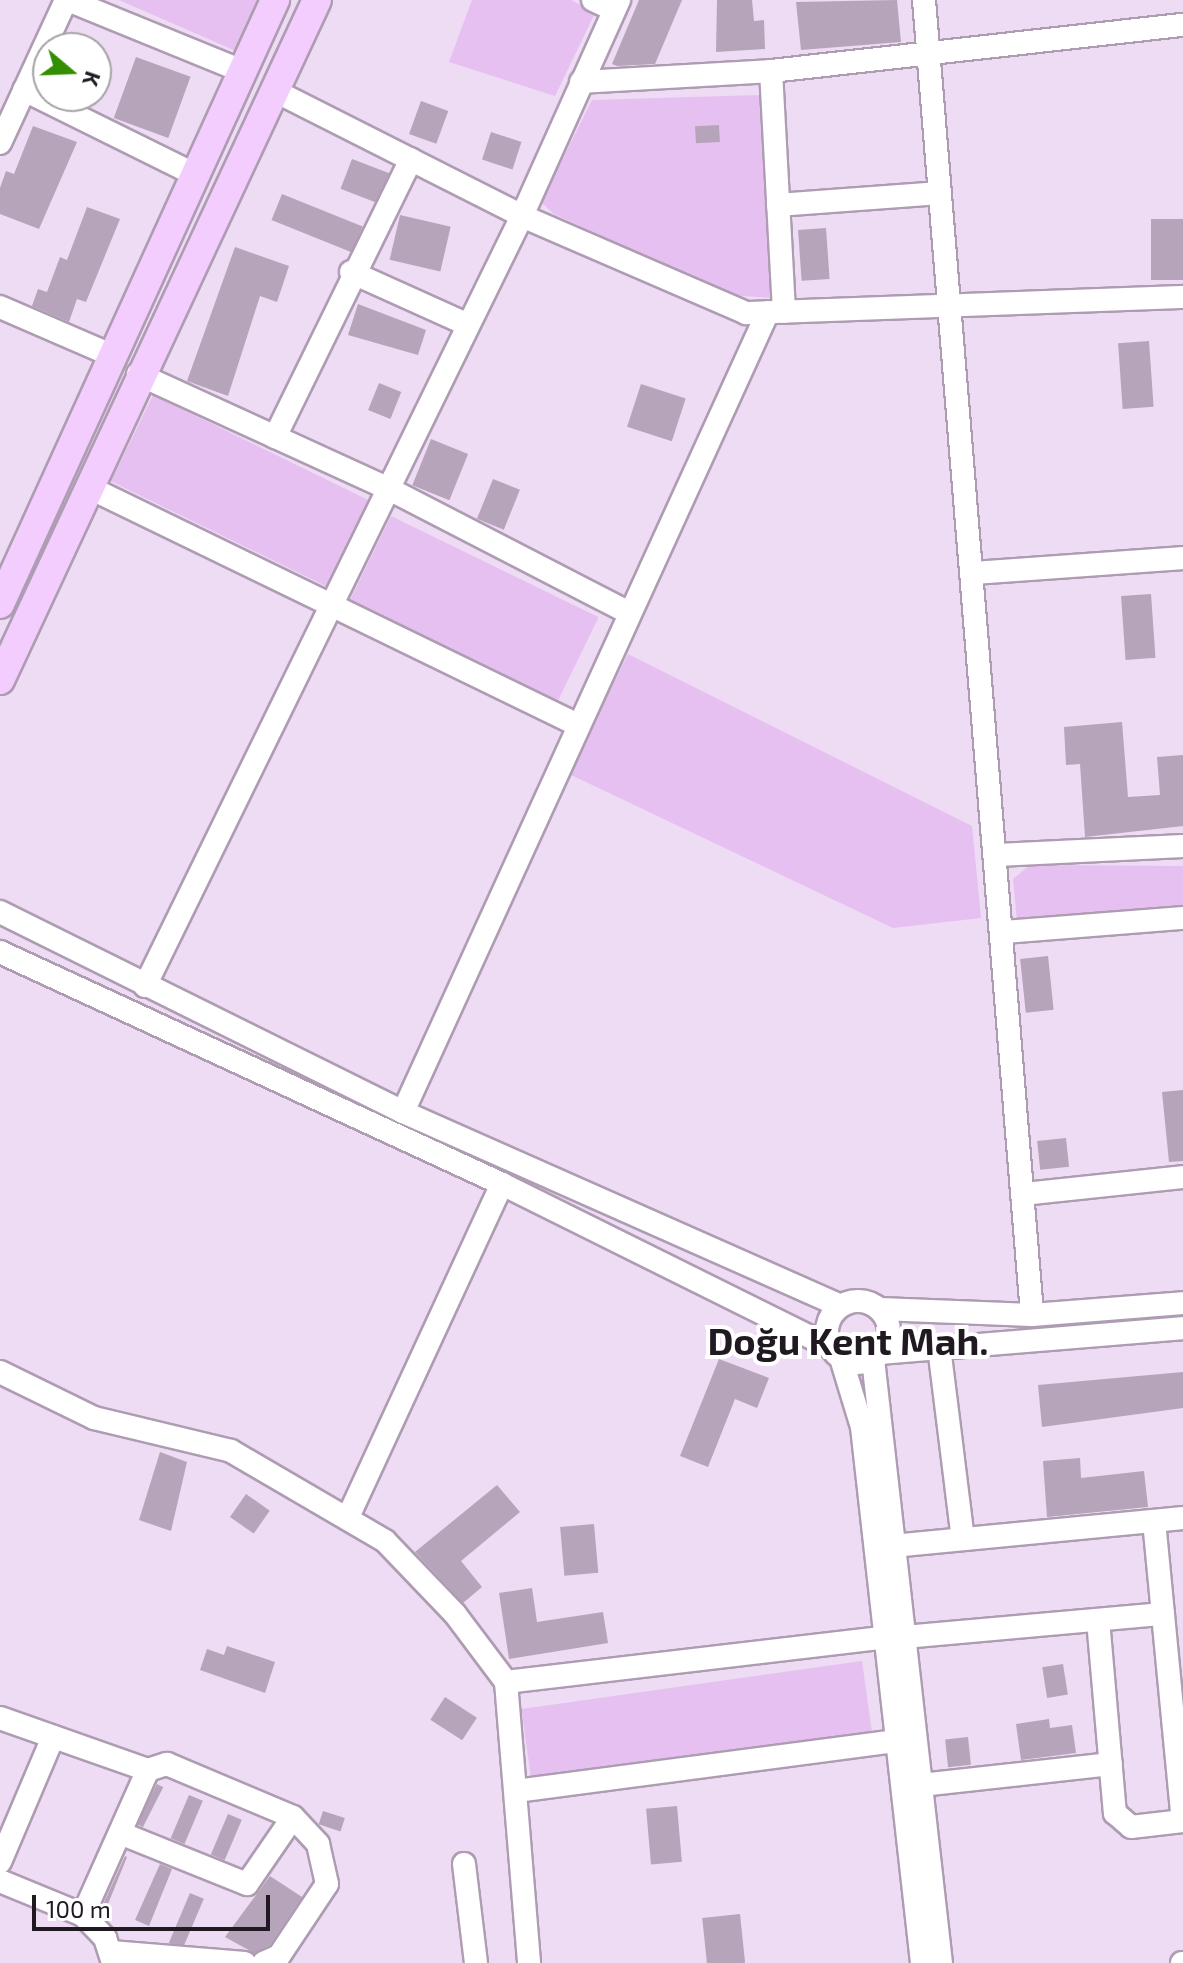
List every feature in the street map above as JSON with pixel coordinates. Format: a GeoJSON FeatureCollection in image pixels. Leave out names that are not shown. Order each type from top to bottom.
{"type":"FeatureCollection","features":[{"type":"Feature","properties":{"kind":"main road"},"geometry":{"type":"LineString","coordinates":[[0,604],[275,0]]}},
{"type":"Feature","properties":{"kind":"main road"},"geometry":{"type":"LineString","coordinates":[[0,680],[138,374],[317,0]]}},
{"type":"Feature","properties":{"kind":"street"},"geometry":{"type":"LineString","coordinates":[[0,143],[67,0],[244,72]]}},
{"type":"Feature","properties":{"kind":"street"},"geometry":{"type":"LineString","coordinates":[[145,986],[324,608],[389,489],[464,323],[522,216],[617,5],[593,0]]}},
{"type":"Feature","properties":{"kind":"street"},"geometry":{"type":"LineString","coordinates":[[924,0],[1004,932],[1032,1315]]}},
{"type":"Feature","properties":{"kind":"street"},"geometry":{"type":"LineString","coordinates":[[581,82],[771,71],[1183,25]]}},
{"type":"Feature","properties":{"kind":"street"},"geometry":{"type":"LineString","coordinates":[[403,1112],[629,613],[776,312],[778,205],[771,71]]}},
{"type":"Feature","properties":{"kind":"street"},"geometry":{"type":"LineString","coordinates":[[24,90],[196,175]]}},
{"type":"Feature","properties":{"kind":"street"},"geometry":{"type":"LineString","coordinates":[[273,90],[522,216],[746,313],[951,311],[1183,297]]}},
{"type":"Feature","properties":{"kind":"street"},"geometry":{"type":"LineString","coordinates":[[275,437],[351,272],[411,160]]}},
{"type":"Feature","properties":{"kind":"street"},"geometry":{"type":"LineString","coordinates":[[778,205],[940,193]]}},
{"type":"Feature","properties":{"kind":"street"},"geometry":{"type":"LineString","coordinates":[[351,272],[464,323]]}},
{"type":"Feature","properties":{"kind":"street"},"geometry":{"type":"LineString","coordinates":[[0,307],[113,356]]}},
{"type":"Feature","properties":{"kind":"street"},"geometry":{"type":"LineString","coordinates":[[138,374],[389,489],[629,613]]}},
{"type":"Feature","properties":{"kind":"street"},"geometry":{"type":"LineString","coordinates":[[88,487],[324,608],[578,725]]}},
{"type":"Feature","properties":{"kind":"street"},"geometry":{"type":"LineString","coordinates":[[974,573],[1183,558]]}},
{"type":"Feature","properties":{"kind":"street"},"geometry":{"type":"LineString","coordinates":[[997,855],[1183,846]]}},
{"type":"Feature","properties":{"kind":"street"},"geometry":{"type":"LineString","coordinates":[[0,912],[403,1112],[840,1306],[863,1300],[880,1309],[1032,1315],[1183,1303]]}},
{"type":"Feature","properties":{"kind":"street"},"geometry":{"type":"LineString","coordinates":[[1004,932],[1183,918]]}},
{"type":"Feature","properties":{"kind":"street"},"geometry":{"type":"LineString","coordinates":[[0,952],[502,1184],[837,1353],[877,1356],[939,1347],[1183,1328]]}},
{"type":"Feature","properties":{"kind":"street"},"geometry":{"type":"LineString","coordinates":[[1024,1194],[1183,1177]]}},
{"type":"Feature","properties":{"kind":"street"},"geometry":{"type":"LineString","coordinates":[[349,1515],[502,1184]]}},
{"type":"Feature","properties":{"kind":"street"},"geometry":{"type":"LineString","coordinates":[[840,1306],[827,1330],[862,1427],[921,1785],[941,1963]]}},
{"type":"Feature","properties":{"kind":"street"},"geometry":{"type":"LineString","coordinates":[[880,1309],[889,1326],[877,1356],[893,1546],[895,1741],[922,1963]]}},
{"type":"Feature","properties":{"kind":"street"},"geometry":{"type":"LineString","coordinates":[[939,1347],[963,1539]]}},
{"type":"Feature","properties":{"kind":"street"},"geometry":{"type":"LineString","coordinates":[[0,1372],[94,1418],[231,1451],[349,1515],[417,1572],[506,1682],[529,1963]]}},
{"type":"Feature","properties":{"kind":"street"},"geometry":{"type":"LineString","coordinates":[[893,1546],[1183,1518]]}},
{"type":"Feature","properties":{"kind":"street"},"geometry":{"type":"LineString","coordinates":[[1098,1620],[1111,1764],[1121,1823],[1183,1821],[1154,1521]]}},
{"type":"Feature","properties":{"kind":"street"},"geometry":{"type":"LineString","coordinates":[[506,1682],[895,1637],[1163,1614]]}},
{"type":"Feature","properties":{"kind":"street"},"geometry":{"type":"LineString","coordinates":[[0,1718],[148,1770],[167,1764],[293,1817],[318,1844],[327,1884],[279,1956],[263,1963]]}},
{"type":"Feature","properties":{"kind":"street"},"geometry":{"type":"LineString","coordinates":[[0,1862],[53,1737]]}},
{"type":"Feature","properties":{"kind":"street"},"geometry":{"type":"LineString","coordinates":[[516,1791],[895,1741]]}},
{"type":"Feature","properties":{"kind":"street"},"geometry":{"type":"LineString","coordinates":[[921,1785],[1111,1764]]}},
{"type":"Feature","properties":{"kind":"street"},"geometry":{"type":"LineString","coordinates":[[83,1915],[148,1770]]}},
{"type":"Feature","properties":{"kind":"street"},"geometry":{"type":"LineString","coordinates":[[120,1833],[247,1884],[293,1817]]}},
{"type":"Feature","properties":{"kind":"street"},"geometry":{"type":"LineString","coordinates":[[464,1864],[476,1963]]}},
{"type":"Feature","properties":{"kind":"street"},"geometry":{"type":"LineString","coordinates":[[0,1881],[83,1915],[112,1958],[245,1963]]}},
{"type":"Feature","properties":{"kind":"shaded area"},"geometry":{"type":"Polygon","coordinates":[[[119,0],[257,0],[238,52],[119,0]]]}},
{"type":"Feature","properties":{"kind":"shaded area"},"geometry":{"type":"Polygon","coordinates":[[[472,0],[571,0],[595,13],[555,96],[449,62],[472,0]]]}},
{"type":"Feature","properties":{"kind":"shaded area"},"geometry":{"type":"Polygon","coordinates":[[[759,95],[771,298],[730,295],[554,214],[541,202],[592,100],[759,95]]]}},
{"type":"Feature","properties":{"kind":"shaded area"},"geometry":{"type":"Polygon","coordinates":[[[153,395],[375,503],[333,590],[111,481],[153,395]]]}},
{"type":"Feature","properties":{"kind":"shaded area"},"geometry":{"type":"Polygon","coordinates":[[[391,516],[599,617],[557,702],[350,600],[391,516]]]}},
{"type":"Feature","properties":{"kind":"shaded area"},"geometry":{"type":"Polygon","coordinates":[[[628,654],[972,826],[981,918],[893,928],[569,774],[628,654]]]}},
{"type":"Feature","properties":{"kind":"shaded area"},"geometry":{"type":"Polygon","coordinates":[[[1030,865],[1183,866],[1183,910],[1017,921],[1013,879],[1030,865]]]}},
{"type":"Feature","properties":{"kind":"shaded area"},"geometry":{"type":"Polygon","coordinates":[[[862,1661],[873,1737],[532,1785],[521,1709],[862,1661]]]}},
{"type":"Feature","properties":{"kind":"building"},"geometry":{"type":"Polygon","coordinates":[[[639,0],[682,0],[655,64],[617,66],[612,64],[639,0]]]}},
{"type":"Feature","properties":{"kind":"building"},"geometry":{"type":"Polygon","coordinates":[[[717,0],[752,0],[754,21],[764,20],[765,49],[716,52],[717,0]]]}},
{"type":"Feature","properties":{"kind":"building"},"geometry":{"type":"Polygon","coordinates":[[[897,0],[901,42],[801,50],[796,2],[897,0]]]}},
{"type":"Feature","properties":{"kind":"building"},"geometry":{"type":"Polygon","coordinates":[[[136,57],[191,77],[168,138],[114,118],[136,57]]]}},
{"type":"Feature","properties":{"kind":"building"},"geometry":{"type":"Polygon","coordinates":[[[421,101],[448,111],[436,144],[409,134],[421,101]]]}},
{"type":"Feature","properties":{"kind":"building"},"geometry":{"type":"Polygon","coordinates":[[[719,125],[720,142],[696,143],[695,126],[719,125]]]}},
{"type":"Feature","properties":{"kind":"building"},"geometry":{"type":"Polygon","coordinates":[[[33,126],[77,142],[39,229],[0,214],[0,188],[6,171],[14,174],[33,126]]]}},
{"type":"Feature","properties":{"kind":"building"},"geometry":{"type":"Polygon","coordinates":[[[491,132],[521,142],[512,169],[482,160],[491,132]]]}},
{"type":"Feature","properties":{"kind":"building"},"geometry":{"type":"Polygon","coordinates":[[[352,159],[389,173],[378,203],[341,189],[352,159]]]}},
{"type":"Feature","properties":{"kind":"building"},"geometry":{"type":"Polygon","coordinates":[[[282,194],[363,227],[352,253],[272,220],[282,194]]]}},
{"type":"Feature","properties":{"kind":"building"},"geometry":{"type":"Polygon","coordinates":[[[87,207],[120,219],[86,302],[77,299],[69,322],[32,306],[38,289],[47,292],[60,257],[67,260],[87,207]]]}},
{"type":"Feature","properties":{"kind":"building"},"geometry":{"type":"Polygon","coordinates":[[[400,215],[451,227],[440,272],[390,260],[400,215]]]}},
{"type":"Feature","properties":{"kind":"building"},"geometry":{"type":"Polygon","coordinates":[[[1151,219],[1183,219],[1183,280],[1151,280],[1151,219]]]}},
{"type":"Feature","properties":{"kind":"building"},"geometry":{"type":"Polygon","coordinates":[[[826,228],[830,279],[802,281],[798,230],[826,228]]]}},
{"type":"Feature","properties":{"kind":"building"},"geometry":{"type":"Polygon","coordinates":[[[235,247],[289,266],[277,302],[260,296],[228,396],[187,381],[235,247]]]}},
{"type":"Feature","properties":{"kind":"building"},"geometry":{"type":"Polygon","coordinates":[[[358,304],[426,330],[418,355],[348,335],[358,304]]]}},
{"type":"Feature","properties":{"kind":"building"},"geometry":{"type":"Polygon","coordinates":[[[1149,341],[1154,407],[1123,409],[1118,343],[1149,341]]]}},
{"type":"Feature","properties":{"kind":"building"},"geometry":{"type":"Polygon","coordinates":[[[379,383],[401,392],[390,419],[368,410],[379,383]]]}},
{"type":"Feature","properties":{"kind":"building"},"geometry":{"type":"Polygon","coordinates":[[[641,384],[686,399],[672,441],[627,427],[641,384]]]}},
{"type":"Feature","properties":{"kind":"building"},"geometry":{"type":"Polygon","coordinates":[[[431,439],[468,454],[449,500],[412,485],[431,439]]]}},
{"type":"Feature","properties":{"kind":"building"},"geometry":{"type":"Polygon","coordinates":[[[493,479],[520,490],[504,530],[477,519],[493,479]]]}},
{"type":"Feature","properties":{"kind":"building"},"geometry":{"type":"Polygon","coordinates":[[[1151,594],[1155,658],[1126,660],[1121,596],[1151,594]]]}},
{"type":"Feature","properties":{"kind":"building"},"geometry":{"type":"Polygon","coordinates":[[[1122,722],[1128,797],[1160,795],[1157,757],[1183,755],[1183,826],[1085,837],[1080,764],[1066,765],[1064,727],[1122,722]]]}},
{"type":"Feature","properties":{"kind":"building"},"geometry":{"type":"Polygon","coordinates":[[[1048,956],[1054,1010],[1026,1013],[1020,959],[1048,956]]]}},
{"type":"Feature","properties":{"kind":"building"},"geometry":{"type":"Polygon","coordinates":[[[1183,1090],[1183,1161],[1169,1162],[1162,1092],[1183,1090]]]}},
{"type":"Feature","properties":{"kind":"building"},"geometry":{"type":"Polygon","coordinates":[[[1066,1138],[1069,1167],[1040,1170],[1037,1141],[1066,1138]]]}},
{"type":"Feature","properties":{"kind":"building"},"geometry":{"type":"Polygon","coordinates":[[[719,1359],[769,1378],[757,1408],[735,1399],[708,1467],[680,1456],[719,1359]]]}},
{"type":"Feature","properties":{"kind":"building"},"geometry":{"type":"Polygon","coordinates":[[[1183,1372],[1183,1408],[1042,1427],[1038,1385],[1183,1372]]]}},
{"type":"Feature","properties":{"kind":"building"},"geometry":{"type":"Polygon","coordinates":[[[160,1452],[187,1462],[171,1531],[139,1520],[160,1452]]]}},
{"type":"Feature","properties":{"kind":"building"},"geometry":{"type":"Polygon","coordinates":[[[1080,1458],[1081,1478],[1144,1471],[1148,1507],[1047,1517],[1043,1461],[1080,1458]]]}},
{"type":"Feature","properties":{"kind":"building"},"geometry":{"type":"Polygon","coordinates":[[[497,1485],[520,1512],[461,1561],[482,1587],[463,1603],[415,1552],[497,1485]]]}},
{"type":"Feature","properties":{"kind":"building"},"geometry":{"type":"Polygon","coordinates":[[[246,1494],[270,1511],[254,1534],[230,1517],[246,1494]]]}},
{"type":"Feature","properties":{"kind":"building"},"geometry":{"type":"Polygon","coordinates":[[[594,1524],[598,1573],[564,1576],[560,1527],[594,1524]]]}},
{"type":"Feature","properties":{"kind":"building"},"geometry":{"type":"Polygon","coordinates":[[[532,1588],[537,1622],[603,1612],[608,1643],[509,1659],[499,1593],[532,1588]]]}},
{"type":"Feature","properties":{"kind":"building"},"geometry":{"type":"Polygon","coordinates":[[[227,1646],[275,1662],[265,1693],[200,1670],[207,1649],[224,1655],[227,1646]]]}},
{"type":"Feature","properties":{"kind":"building"},"geometry":{"type":"Polygon","coordinates":[[[1063,1664],[1068,1695],[1047,1698],[1042,1667],[1063,1664]]]}},
{"type":"Feature","properties":{"kind":"building"},"geometry":{"type":"Polygon","coordinates":[[[445,1697],[477,1718],[462,1740],[430,1720],[445,1697]]]}},
{"type":"Feature","properties":{"kind":"building"},"geometry":{"type":"Polygon","coordinates":[[[1049,1719],[1050,1728],[1072,1725],[1076,1753],[1021,1760],[1016,1724],[1049,1719]]]}},
{"type":"Feature","properties":{"kind":"building"},"geometry":{"type":"Polygon","coordinates":[[[968,1737],[971,1765],[948,1767],[945,1739],[968,1737]]]}},
{"type":"Feature","properties":{"kind":"building"},"geometry":{"type":"Polygon","coordinates":[[[157,1784],[163,1787],[143,1827],[137,1824],[157,1784]]]}},
{"type":"Feature","properties":{"kind":"building"},"geometry":{"type":"Polygon","coordinates":[[[189,1795],[203,1801],[184,1844],[171,1838],[189,1795]]]}},
{"type":"Feature","properties":{"kind":"building"},"geometry":{"type":"Polygon","coordinates":[[[677,1806],[682,1862],[651,1864],[646,1809],[677,1806]]]}},
{"type":"Feature","properties":{"kind":"building"},"geometry":{"type":"Polygon","coordinates":[[[323,1811],[345,1818],[341,1831],[319,1824],[323,1811]]]}},
{"type":"Feature","properties":{"kind":"building"},"geometry":{"type":"Polygon","coordinates":[[[228,1814],[242,1820],[225,1860],[211,1855],[228,1814]]]}},
{"type":"Feature","properties":{"kind":"building"},"geometry":{"type":"Polygon","coordinates":[[[127,1857],[106,1909],[102,1907],[127,1857]]]}},
{"type":"Feature","properties":{"kind":"building"},"geometry":{"type":"Polygon","coordinates":[[[160,1864],[172,1869],[149,1926],[135,1920],[160,1864]]]}},
{"type":"Feature","properties":{"kind":"building"},"geometry":{"type":"Polygon","coordinates":[[[270,1876],[302,1897],[270,1945],[254,1953],[225,1937],[270,1876]]]}},
{"type":"Feature","properties":{"kind":"building"},"geometry":{"type":"Polygon","coordinates":[[[190,1893],[204,1899],[183,1949],[169,1943],[190,1893]]]}},
{"type":"Feature","properties":{"kind":"building"},"geometry":{"type":"Polygon","coordinates":[[[740,1914],[745,1963],[707,1963],[702,1918],[740,1914]]]}},
{"type":"Feature","properties":{"kind":"district","name":"Doğu Kent Mah."},"geometry":{"type":"Point","coordinates":[848,1341]}}]}
